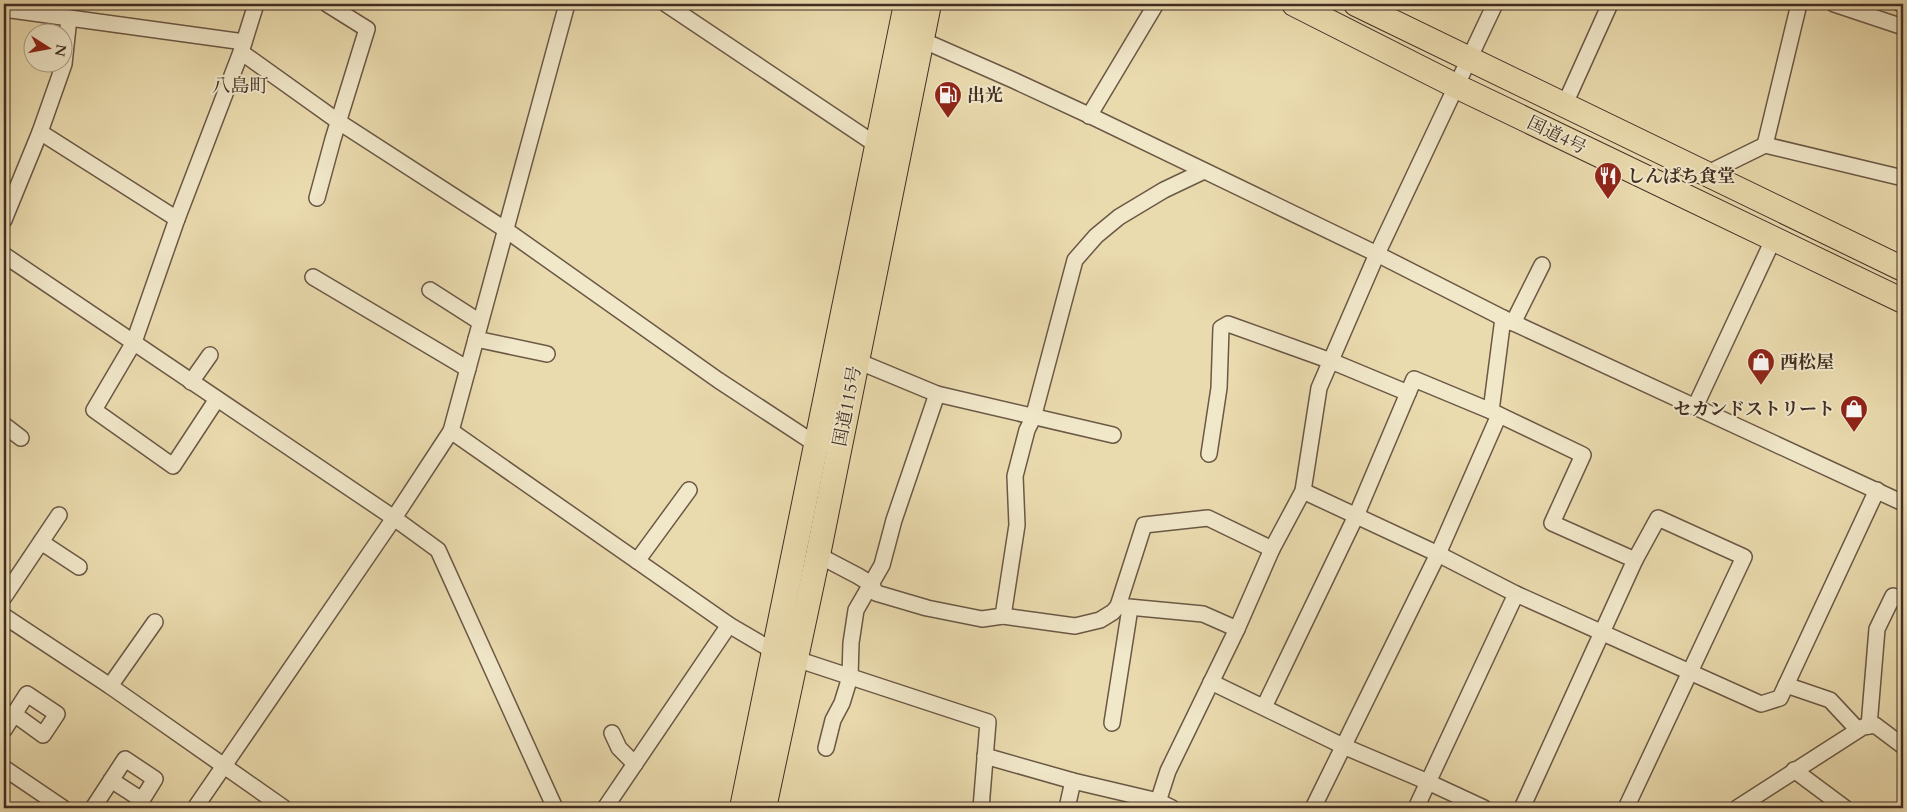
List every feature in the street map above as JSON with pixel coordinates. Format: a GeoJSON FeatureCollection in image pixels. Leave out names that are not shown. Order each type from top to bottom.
{"type":"FeatureCollection","features":[{"type":"Feature","properties":{"kind":"highway","name":"国道115号"},"geometry":{"type":"LineString","coordinates":[[742,808],[785,655],[818,555],[828,448],[856,360],[888,149],[906,4]]}},
{"type":"Feature","properties":{"kind":"highway","name":"国道115号"},"geometry":{"type":"LineString","coordinates":[[764,808],[785,655],[888,149],[922,40],[929,4]]}},
{"type":"Feature","properties":{"kind":"highway","name":"国道4号"},"geometry":{"type":"LineString","coordinates":[[1294,4],[1324,21],[1456,86],[1903,301]]}},
{"type":"Feature","properties":{"kind":"highway","name":"国道4号"},"geometry":{"type":"LineString","coordinates":[[1356,4],[1903,270]]}},
{"type":"Feature","properties":{"kind":"street"},"geometry":{"type":"LineString","coordinates":[[217,399],[173,466],[94,410],[134,342],[256,4]]}},
{"type":"Feature","properties":{"kind":"street"},"geometry":{"type":"LineString","coordinates":[[317,198],[368,29],[327,4]]}},
{"type":"Feature","properties":{"kind":"street"},"geometry":{"type":"LineString","coordinates":[[195,808],[394,518],[451,431],[568,4]]}},
{"type":"Feature","properties":{"kind":"street"},"geometry":{"type":"LineString","coordinates":[[1089,116],[1156,4]]}},
{"type":"Feature","properties":{"kind":"street"},"geometry":{"type":"LineString","coordinates":[[1157,805],[1168,771],[1237,629],[1272,549],[1302,491],[1319,388],[1377,254],[1496,4]]}},
{"type":"Feature","properties":{"kind":"street"},"geometry":{"type":"LineString","coordinates":[[1564,106],[1610,4]]}},
{"type":"Feature","properties":{"kind":"street"},"geometry":{"type":"LineString","coordinates":[[1765,145],[1800,4]]}},
{"type":"Feature","properties":{"kind":"street"},"geometry":{"type":"LineString","coordinates":[[1834,4],[1903,27]]}},
{"type":"Feature","properties":{"kind":"street"},"geometry":{"type":"LineString","coordinates":[[1897,4],[1903,6]]}},
{"type":"Feature","properties":{"kind":"street"},"geometry":{"type":"LineString","coordinates":[[669,5],[888,149]]}},
{"type":"Feature","properties":{"kind":"street"},"geometry":{"type":"LineString","coordinates":[[4,8],[242,47],[339,122],[506,230],[718,380],[828,448]]}},
{"type":"Feature","properties":{"kind":"street"},"geometry":{"type":"LineString","coordinates":[[4,220],[40,132],[64,64],[69,18]]}},
{"type":"Feature","properties":{"kind":"street"},"geometry":{"type":"LineString","coordinates":[[922,40],[1014,80],[1377,254],[1508,320],[1903,503]]}},
{"type":"Feature","properties":{"kind":"street"},"geometry":{"type":"LineString","coordinates":[[40,132],[177,219]]}},
{"type":"Feature","properties":{"kind":"street"},"geometry":{"type":"LineString","coordinates":[[1706,174],[1765,145],[1903,178]]}},
{"type":"Feature","properties":{"kind":"street"},"geometry":{"type":"LineString","coordinates":[[1003,616],[1017,525],[1015,476],[1027,430],[1034,418],[1075,260],[1096,236],[1119,217],[1164,190],[1204,171]]}},
{"type":"Feature","properties":{"kind":"street"},"geometry":{"type":"LineString","coordinates":[[1695,407],[1773,240]]}},
{"type":"Feature","properties":{"kind":"street"},"geometry":{"type":"LineString","coordinates":[[4,256],[394,518],[438,550],[555,808]]}},
{"type":"Feature","properties":{"kind":"street"},"geometry":{"type":"LineString","coordinates":[[1313,808],[1438,554],[1495,413],[1508,320],[1542,265]]}},
{"type":"Feature","properties":{"kind":"street"},"geometry":{"type":"LineString","coordinates":[[313,277],[468,369]]}},
{"type":"Feature","properties":{"kind":"street"},"geometry":{"type":"LineString","coordinates":[[430,290],[480,322]]}},
{"type":"Feature","properties":{"kind":"street"},"geometry":{"type":"LineString","coordinates":[[1209,454],[1219,388],[1221,328],[1228,324],[1331,361],[1408,393]]}},
{"type":"Feature","properties":{"kind":"street"},"geometry":{"type":"LineString","coordinates":[[476,339],[547,354]]}},
{"type":"Feature","properties":{"kind":"street"},"geometry":{"type":"LineString","coordinates":[[191,382],[210,355]]}},
{"type":"Feature","properties":{"kind":"street"},"geometry":{"type":"LineString","coordinates":[[856,360],[937,394],[1113,435]]}},
{"type":"Feature","properties":{"kind":"street"},"geometry":{"type":"LineString","coordinates":[[1264,707],[1356,516],[1414,379],[1495,413],[1584,455],[1552,523],[1635,560]]}},
{"type":"Feature","properties":{"kind":"street"},"geometry":{"type":"LineString","coordinates":[[826,748],[833,720],[842,703],[850,677],[850,643],[856,610],[882,565],[894,520],[937,394]]}},
{"type":"Feature","properties":{"kind":"street"},"geometry":{"type":"LineString","coordinates":[[4,425],[21,438]]}},
{"type":"Feature","properties":{"kind":"street"},"geometry":{"type":"LineString","coordinates":[[451,431],[729,625],[785,655],[988,722],[980,808]]}},
{"type":"Feature","properties":{"kind":"street"},"geometry":{"type":"LineString","coordinates":[[637,561],[689,490]]}},
{"type":"Feature","properties":{"kind":"street"},"geometry":{"type":"LineString","coordinates":[[1302,491],[1438,554],[1516,594],[1760,704],[1780,698],[1877,490]]}},
{"type":"Feature","properties":{"kind":"street"},"geometry":{"type":"LineString","coordinates":[[4,597],[59,515]]}},
{"type":"Feature","properties":{"kind":"street"},"geometry":{"type":"LineString","coordinates":[[1112,723],[1124,607],[1144,525],[1208,518],[1272,549]]}},
{"type":"Feature","properties":{"kind":"street"},"geometry":{"type":"LineString","coordinates":[[1522,808],[1635,560],[1658,518],[1744,557],[1626,808]]}},
{"type":"Feature","properties":{"kind":"street"},"geometry":{"type":"LineString","coordinates":[[41,542],[79,567]]}},
{"type":"Feature","properties":{"kind":"street"},"geometry":{"type":"LineString","coordinates":[[818,555],[834,562],[871,584],[876,592],[927,608],[982,619],[1003,616],[1075,626],[1100,620],[1124,607],[1203,614],[1237,629]]}},
{"type":"Feature","properties":{"kind":"street"},"geometry":{"type":"LineString","coordinates":[[1416,808],[1516,594]]}},
{"type":"Feature","properties":{"kind":"street"},"geometry":{"type":"LineString","coordinates":[[1863,728],[1878,629],[1893,596],[1903,601]]}},
{"type":"Feature","properties":{"kind":"street"},"geometry":{"type":"LineString","coordinates":[[4,616],[110,686],[284,808]]}},
{"type":"Feature","properties":{"kind":"street"},"geometry":{"type":"LineString","coordinates":[[110,686],[155,622]]}},
{"type":"Feature","properties":{"kind":"street"},"geometry":{"type":"LineString","coordinates":[[605,808],[729,625]]}},
{"type":"Feature","properties":{"kind":"street"},"geometry":{"type":"LineString","coordinates":[[1211,682],[1343,746],[1484,808]]}},
{"type":"Feature","properties":{"kind":"street"},"geometry":{"type":"LineString","coordinates":[[1786,685],[1830,700],[1863,728]]}},
{"type":"Feature","properties":{"kind":"street"},"geometry":{"type":"LineString","coordinates":[[4,730],[14,714]]}},
{"type":"Feature","properties":{"kind":"street"},"geometry":{"type":"LineString","coordinates":[[1737,808],[1794,770],[1863,728],[1875,725],[1903,746]]}},
{"type":"Feature","properties":{"kind":"street"},"geometry":{"type":"LineString","coordinates":[[612,733],[619,748],[635,764]]}},
{"type":"Feature","properties":{"kind":"street"},"geometry":{"type":"LineString","coordinates":[[985,756],[1172,808]]}},
{"type":"Feature","properties":{"kind":"street"},"geometry":{"type":"LineString","coordinates":[[4,768],[53,806]]}},
{"type":"Feature","properties":{"kind":"street"},"geometry":{"type":"LineString","coordinates":[[1794,770],[1845,808]]}},
{"type":"Feature","properties":{"kind":"street"},"geometry":{"type":"LineString","coordinates":[[93,808],[111,780]]}},
{"type":"Feature","properties":{"kind":"street"},"geometry":{"type":"LineString","coordinates":[[1067,808],[1073,781]]}},
{"type":"Feature","properties":{"kind":"place","name":"出光"},"geometry":{"type":"Point","coordinates":[948,119]}},
{"type":"Feature","properties":{"kind":"place","name":"しんぱち食堂"},"geometry":{"type":"Point","coordinates":[1608,200]}},
{"type":"Feature","properties":{"kind":"place","name":"西松屋"},"geometry":{"type":"Point","coordinates":[1761,386]}},
{"type":"Feature","properties":{"kind":"place","name":"セカンドストリート"},"geometry":{"type":"Point","coordinates":[1854,433]}},
{"type":"Feature","properties":{"kind":"district","name":"八島町"},"geometry":{"type":"Point","coordinates":[240,85]}}]}
